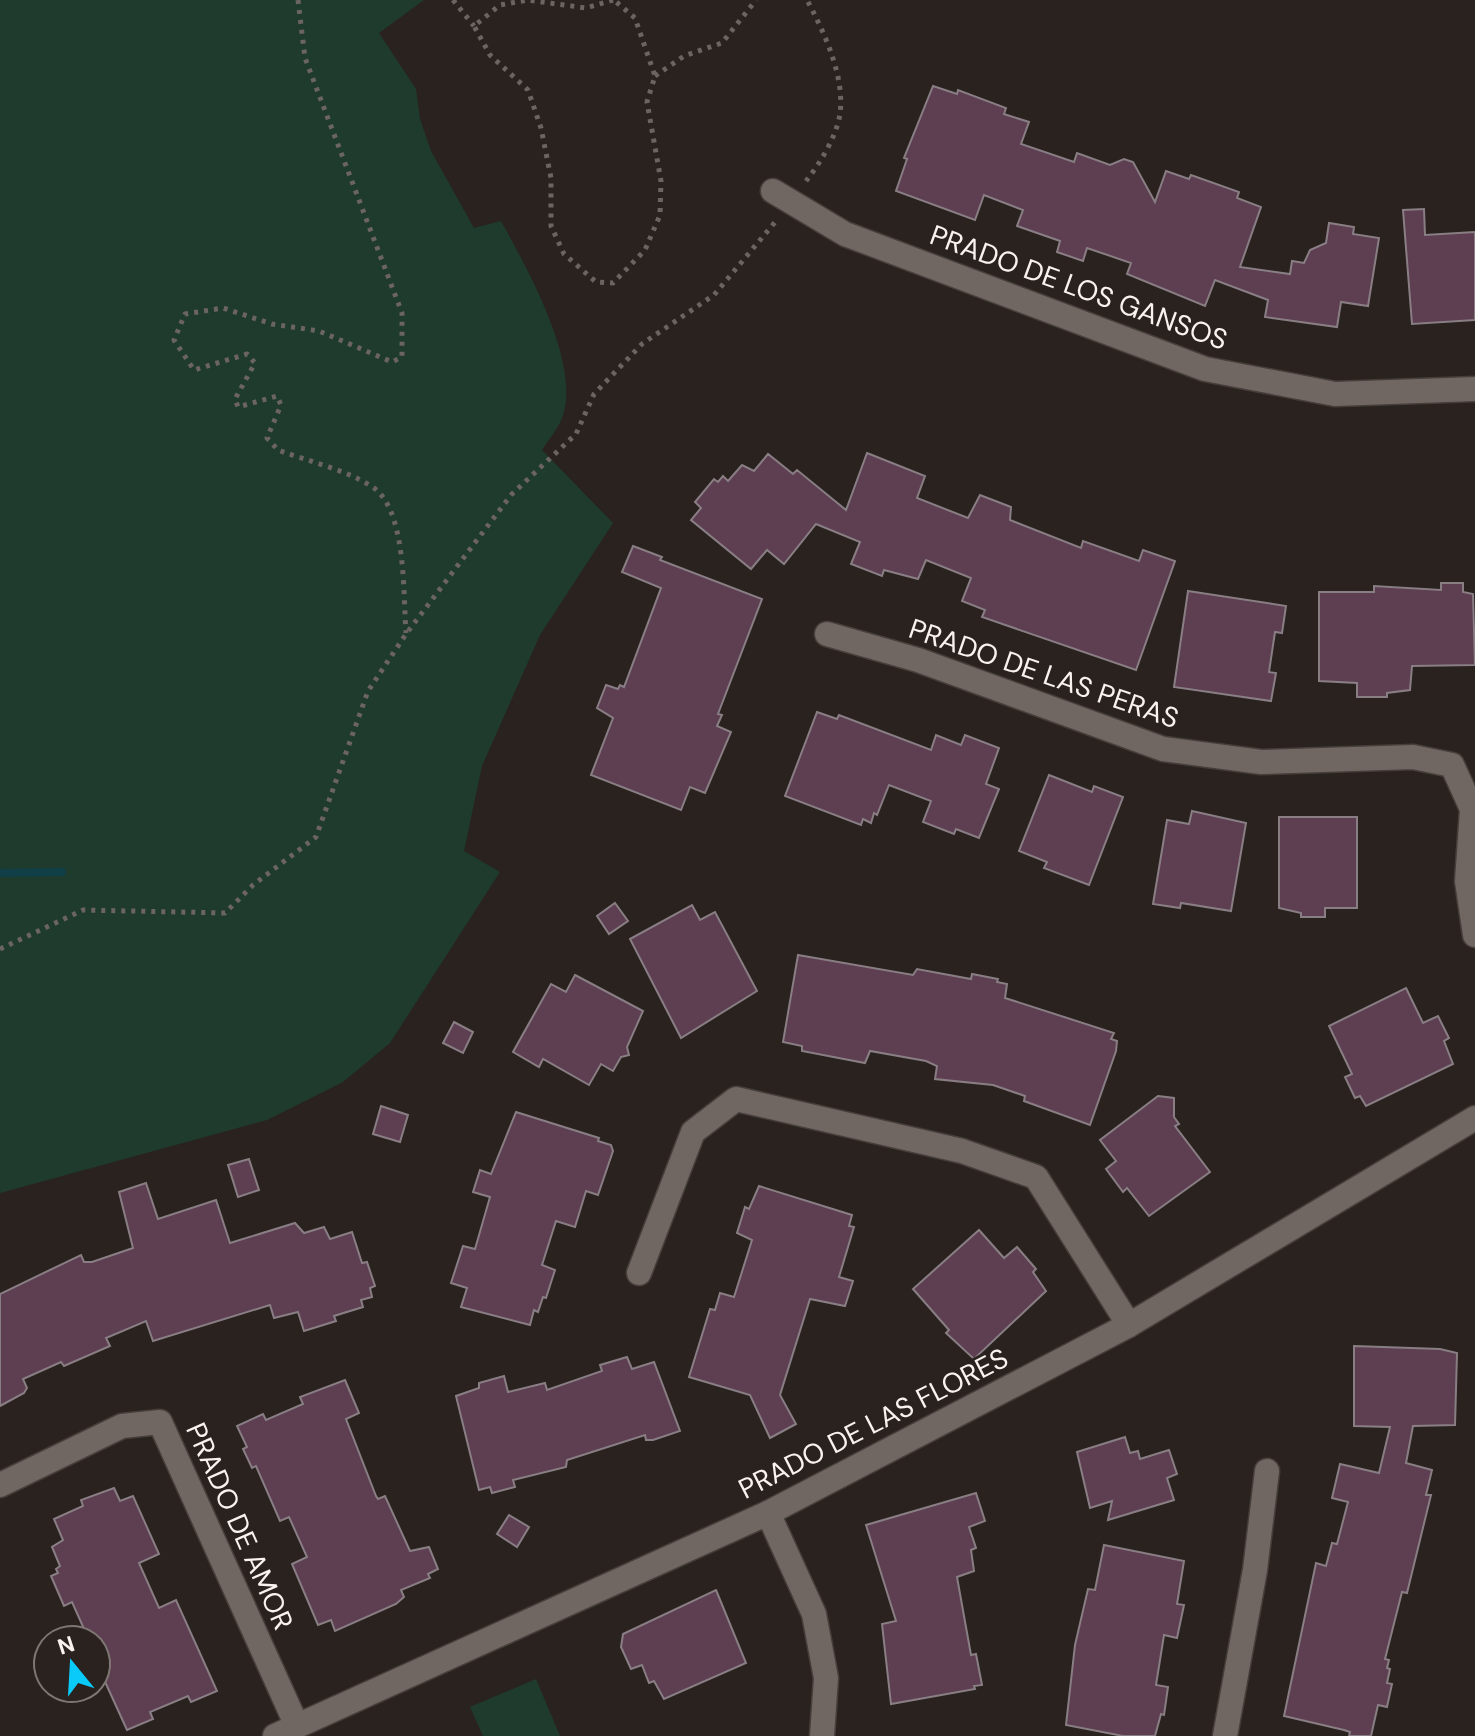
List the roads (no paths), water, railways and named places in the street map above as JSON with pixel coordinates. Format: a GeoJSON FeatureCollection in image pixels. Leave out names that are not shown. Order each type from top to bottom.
{"type":"FeatureCollection","features":[{"type":"Feature","properties":{"kind":"street","name":"PRADO DE LOS GANSOS"},"geometry":{"type":"LineString","coordinates":[[782,196],[845,234],[1205,369],[1335,394],[1475,389]]}},
{"type":"Feature","properties":{"kind":"street","name":"PRADO DE LAS PERAS"},"geometry":{"type":"LineString","coordinates":[[827,634],[918,660],[1163,749],[1261,762],[1413,757],[1452,765],[1472,809],[1467,881],[1475,935]]}},
{"type":"Feature","properties":{"kind":"street"},"geometry":{"type":"LineString","coordinates":[[639,1273],[693,1132],[736,1099],[962,1151],[1036,1177],[1129,1325]]}},
{"type":"Feature","properties":{"kind":"street","name":"PRADO DE LAS FLORES"},"geometry":{"type":"LineString","coordinates":[[286,1731],[768,1513],[1129,1325],[1475,1118]]}},
{"type":"Feature","properties":{"kind":"street","name":"PRADO DE AMOR"},"geometry":{"type":"LineString","coordinates":[[0,1485],[122,1426],[160,1422],[286,1731]]}},
{"type":"Feature","properties":{"kind":"street"},"geometry":{"type":"LineString","coordinates":[[1225,1736],[1255,1570],[1267,1471]]}},
{"type":"Feature","properties":{"kind":"street"},"geometry":{"type":"LineString","coordinates":[[768,1513],[814,1614],[826,1678],[822,1736]]}},
{"type":"Feature","properties":{"kind":"waterway"},"geometry":{"type":"LineString","coordinates":[[0,873],[62,872]]}}]}
